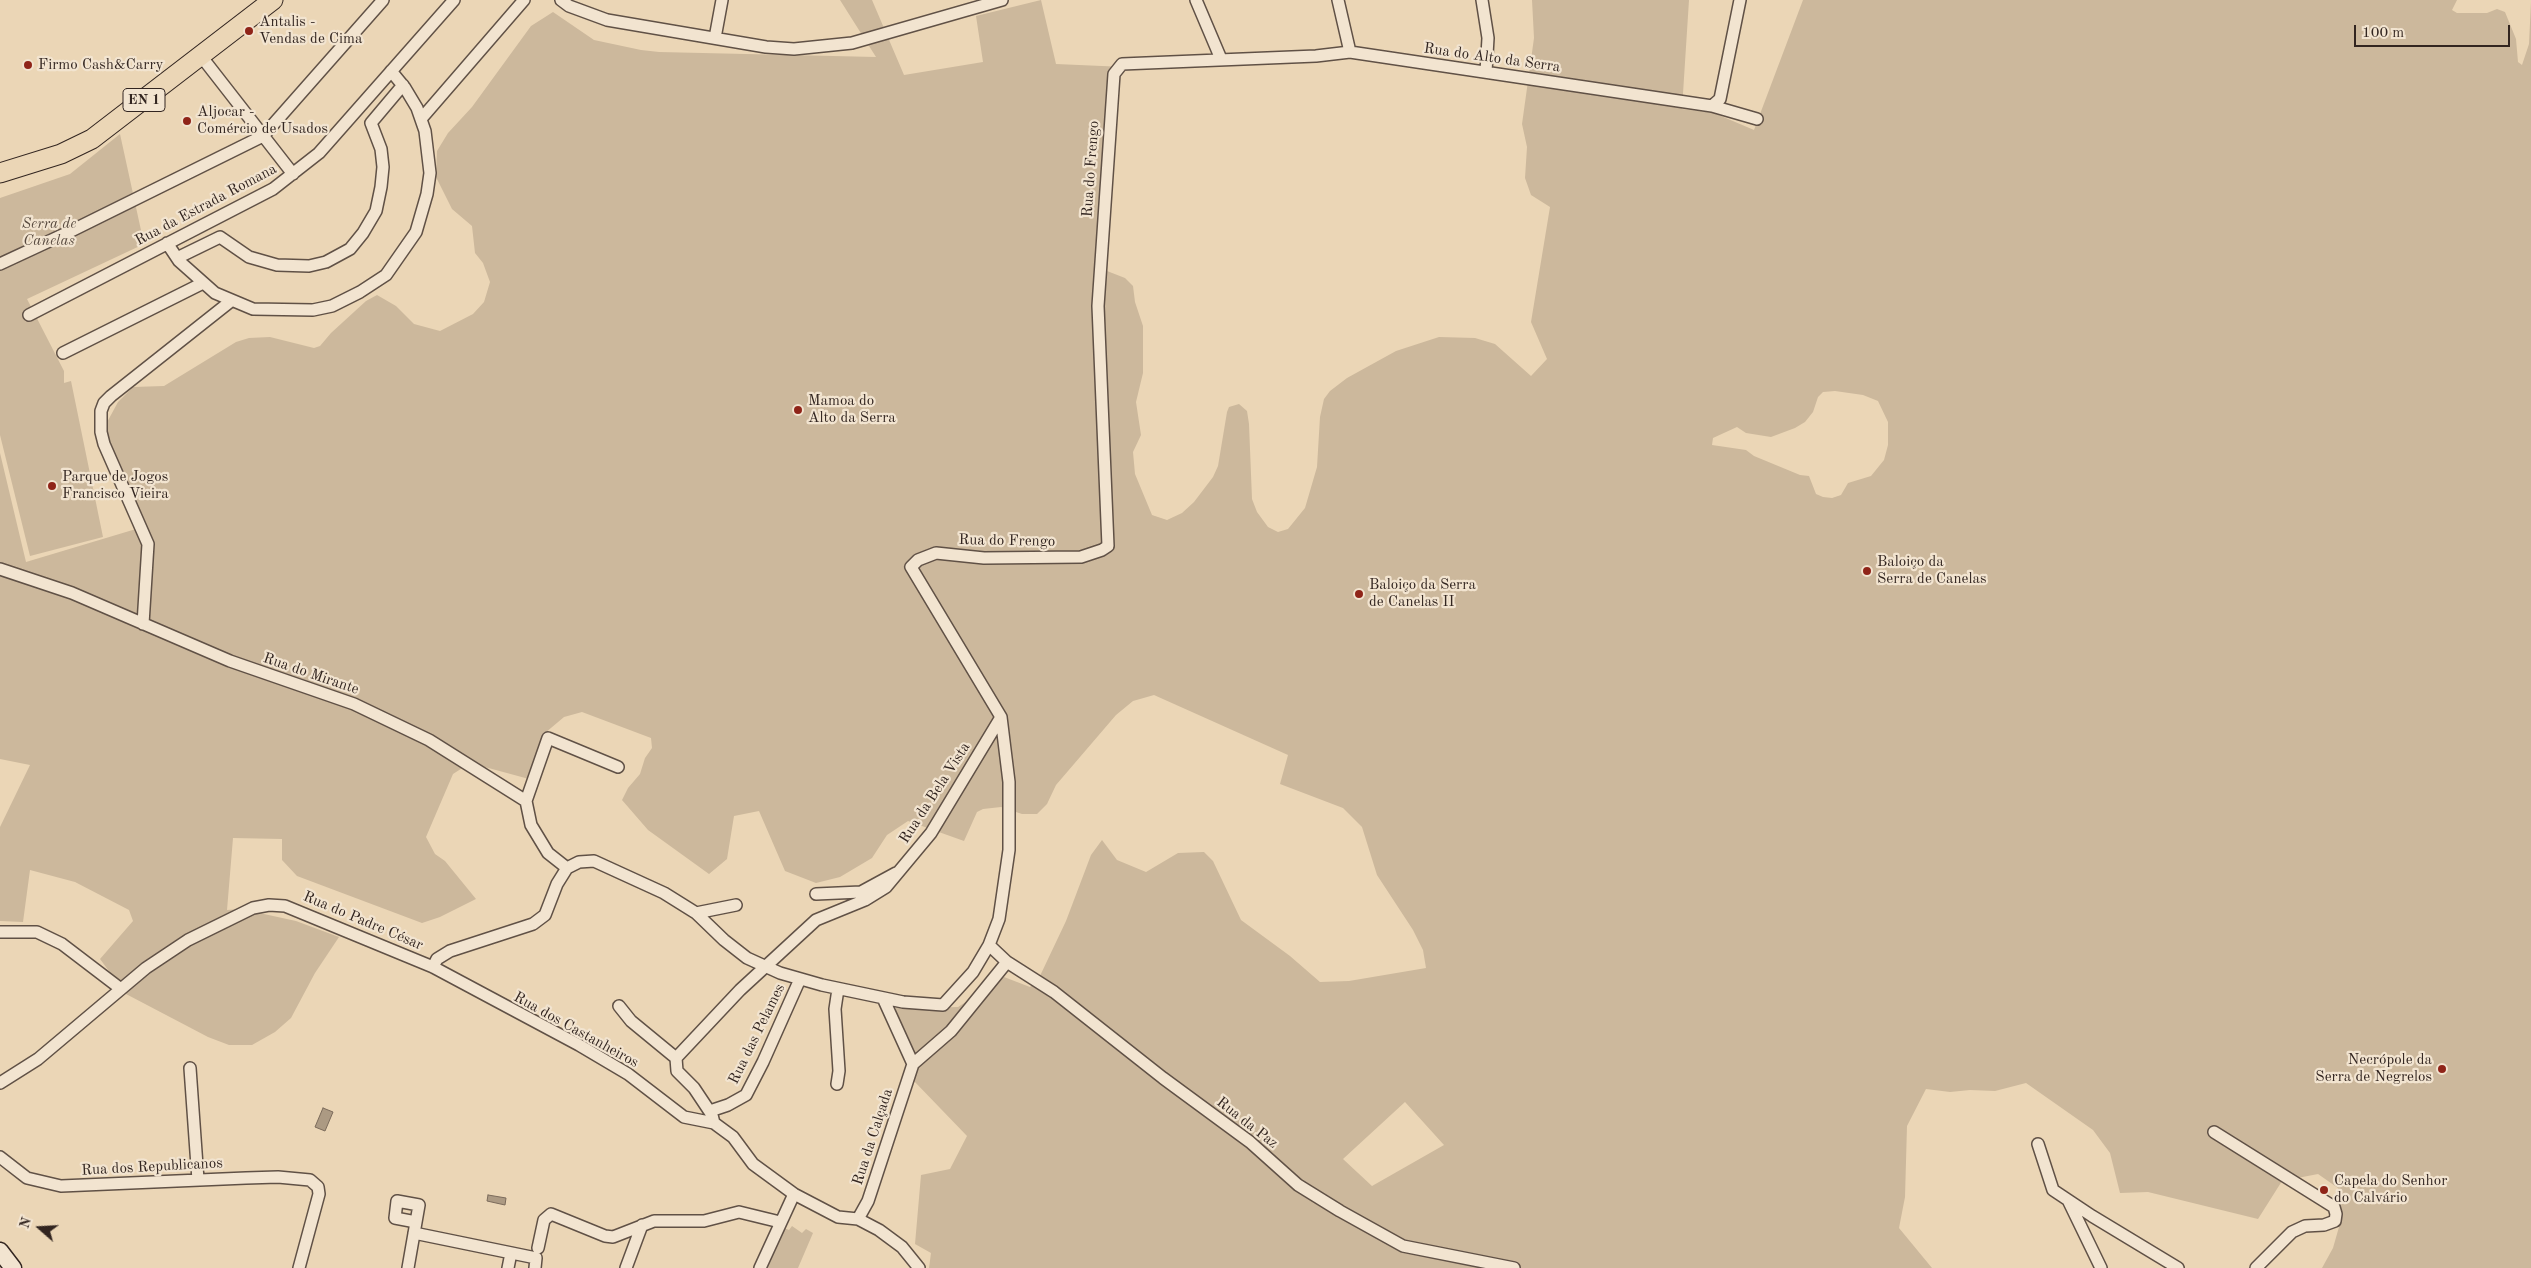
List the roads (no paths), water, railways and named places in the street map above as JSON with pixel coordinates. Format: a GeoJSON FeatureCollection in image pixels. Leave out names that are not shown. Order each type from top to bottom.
{"type":"FeatureCollection","features":[{"type":"Feature","properties":{"kind":"main road","name":"EN 1"},"geometry":{"type":"LineString","coordinates":[[0,173],[62,154],[92,139],[273,0]]}},
{"type":"Feature","properties":{"kind":"main road"},"geometry":{"type":"LineString","coordinates":[[0,1251],[13,1268]]}},
{"type":"Feature","properties":{"kind":"street"},"geometry":{"type":"LineString","coordinates":[[0,264],[71,232],[263,136],[382,0]]}},
{"type":"Feature","properties":{"kind":"street","name":"Rua da Estrada Romana"},"geometry":{"type":"LineString","coordinates":[[29,315],[273,189],[319,153],[454,0]]}},
{"type":"Feature","properties":{"kind":"street"},"geometry":{"type":"LineString","coordinates":[[421,118],[524,0]]}},
{"type":"Feature","properties":{"kind":"street"},"geometry":{"type":"LineString","coordinates":[[561,0],[569,6],[607,20],[766,47],[794,49],[852,43],[1002,0]]}},
{"type":"Feature","properties":{"kind":"street"},"geometry":{"type":"LineString","coordinates":[[716,38],[722,0]]}},
{"type":"Feature","properties":{"kind":"street"},"geometry":{"type":"LineString","coordinates":[[1196,0],[1221,59]]}},
{"type":"Feature","properties":{"kind":"street"},"geometry":{"type":"LineString","coordinates":[[1338,0],[1350,52]]}},
{"type":"Feature","properties":{"kind":"street"},"geometry":{"type":"LineString","coordinates":[[1482,0],[1488,38],[1486,72]]}},
{"type":"Feature","properties":{"kind":"street"},"geometry":{"type":"LineString","coordinates":[[1712,106],[1720,99],[1740,0]]}},
{"type":"Feature","properties":{"kind":"street","name":"Rua do Alto da Serra"},"geometry":{"type":"LineString","coordinates":[[1221,59],[1316,56],[1350,52],[1712,106],[1757,119]]}},
{"type":"Feature","properties":{"kind":"street"},"geometry":{"type":"LineString","coordinates":[[201,56],[293,174]]}},
{"type":"Feature","properties":{"kind":"street","name":"Rua do Frengo"},"geometry":{"type":"LineString","coordinates":[[838,989],[903,1002],[943,1005],[974,972],[989,945],[999,919],[1009,850],[1009,782],[1002,717],[911,567],[918,560],[936,553],[992,558],[1081,557],[1108,546],[1098,306],[1114,74],[1122,64],[1221,59]]}},
{"type":"Feature","properties":{"kind":"street"},"geometry":{"type":"LineString","coordinates":[[167,243],[177,258],[203,283],[232,301],[253,309],[313,310],[332,306],[386,276],[416,232],[427,194],[430,173],[428,148],[421,118],[403,85],[391,71]]}},
{"type":"Feature","properties":{"kind":"street"},"geometry":{"type":"LineString","coordinates":[[177,258],[220,237],[249,256],[277,265],[309,266],[326,262],[350,249],[363,233],[376,211],[381,187],[383,167],[381,148],[371,124],[403,85]]}},
{"type":"Feature","properties":{"kind":"street"},"geometry":{"type":"LineString","coordinates":[[64,352],[203,283]]}},
{"type":"Feature","properties":{"kind":"street"},"geometry":{"type":"LineString","coordinates":[[143,624],[148,544],[104,444],[101,432],[101,411],[104,403],[111,396],[232,301]]}},
{"type":"Feature","properties":{"kind":"street","name":"Rua do Mirante"},"geometry":{"type":"LineString","coordinates":[[0,569],[72,594],[230,662],[354,704],[430,740],[526,801]]}},
{"type":"Feature","properties":{"kind":"street","name":"Rua da Bela Vista"},"geometry":{"type":"LineString","coordinates":[[676,1058],[740,990],[816,920],[865,900],[886,888],[931,833],[1002,717]]}},
{"type":"Feature","properties":{"kind":"street"},"geometry":{"type":"LineString","coordinates":[[618,767],[548,738],[526,801],[530,825],[548,853],[567,868],[580,862],[594,861],[664,893],[696,913],[724,940],[747,958],[800,979],[838,989],[835,1009],[839,1071],[837,1084]]}},
{"type":"Feature","properties":{"kind":"street","name":"Rua do Padre César"},"geometry":{"type":"LineString","coordinates":[[0,1083],[38,1058],[146,968],[188,940],[246,911],[269,905],[293,908],[433,967],[437,959],[450,951],[533,924],[545,915],[557,884],[567,868]]}},
{"type":"Feature","properties":{"kind":"street"},"geometry":{"type":"LineString","coordinates":[[816,894],[861,892],[874,886],[889,874],[900,871]]}},
{"type":"Feature","properties":{"kind":"street"},"geometry":{"type":"LineString","coordinates":[[696,913],[736,905]]}},
{"type":"Feature","properties":{"kind":"street"},"geometry":{"type":"LineString","coordinates":[[0,932],[37,932],[62,944],[120,989]]}},
{"type":"Feature","properties":{"kind":"street","name":"Rua da Paz"},"geometry":{"type":"LineString","coordinates":[[989,945],[1007,962],[1054,992],[1250,1142],[1298,1185],[1403,1246],[1461,1263],[1514,1268]]}},
{"type":"Feature","properties":{"kind":"street"},"geometry":{"type":"LineString","coordinates":[[883,998],[913,1064],[951,1031],[1007,962]]}},
{"type":"Feature","properties":{"kind":"street","name":"Rua dos Castanheiros"},"geometry":{"type":"LineString","coordinates":[[433,967],[628,1074],[684,1117],[714,1123],[733,1137],[752,1164],[794,1194]]}},
{"type":"Feature","properties":{"kind":"street","name":"Rua das Pelames"},"geometry":{"type":"LineString","coordinates":[[710,1111],[728,1105],[746,1094],[767,1054],[800,979]]}},
{"type":"Feature","properties":{"kind":"street"},"geometry":{"type":"LineString","coordinates":[[619,1006],[631,1021],[676,1058],[677,1071],[694,1088],[710,1111],[714,1123]]}},
{"type":"Feature","properties":{"kind":"street","name":"Rua da Calçada"},"geometry":{"type":"LineString","coordinates":[[858,1220],[868,1201],[913,1064]]}},
{"type":"Feature","properties":{"kind":"street"},"geometry":{"type":"LineString","coordinates":[[190,1068],[198,1180]]}},
{"type":"Feature","properties":{"kind":"street"},"geometry":{"type":"LineString","coordinates":[[2214,1132],[2334,1207],[2335,1221],[2324,1225],[2305,1226],[2292,1232],[2256,1268]]}},
{"type":"Feature","properties":{"kind":"street"},"geometry":{"type":"LineString","coordinates":[[2038,1144],[2053,1190],[2178,1268]]}},
{"type":"Feature","properties":{"kind":"street","name":"Rua dos Republicanos"},"geometry":{"type":"LineString","coordinates":[[0,1157],[28,1178],[61,1186],[278,1177],[305,1179],[314,1182],[318,1187],[319,1194],[299,1268]]}},
{"type":"Feature","properties":{"kind":"street"},"geometry":{"type":"LineString","coordinates":[[760,1268],[794,1194],[838,1217],[858,1220],[879,1230],[902,1247],[919,1268]]}},
{"type":"Feature","properties":{"kind":"street"},"geometry":{"type":"LineString","coordinates":[[2067,1199],[2101,1268]]}},
{"type":"Feature","properties":{"kind":"street"},"geometry":{"type":"LineString","coordinates":[[408,1268],[415,1228],[536,1258],[544,1220],[551,1214],[556,1214],[605,1236],[622,1235],[654,1221],[704,1221],[739,1212],[780,1222]]}},
{"type":"Feature","properties":{"kind":"street"},"geometry":{"type":"LineString","coordinates":[[626,1268],[642,1225]]}},
{"type":"Feature","properties":{"kind":"street"},"geometry":{"type":"LineString","coordinates":[[508,1268],[511,1253]]}},
{"type":"Feature","properties":{"kind":"place","name":"Antalis - Vendas de Cima"},"geometry":{"type":"Point","coordinates":[249,31]}},
{"type":"Feature","properties":{"kind":"place","name":"Firmo Cash&Carry"},"geometry":{"type":"Point","coordinates":[28,65]}},
{"type":"Feature","properties":{"kind":"place","name":"Aljocar - Comércio de Usados"},"geometry":{"type":"Point","coordinates":[187,121]}},
{"type":"Feature","properties":{"kind":"place","name":"Mamoa do Alto da Serra"},"geometry":{"type":"Point","coordinates":[798,410]}},
{"type":"Feature","properties":{"kind":"place","name":"Parque de Jogos Francisco Vieira"},"geometry":{"type":"Point","coordinates":[52,486]}},
{"type":"Feature","properties":{"kind":"place","name":"Baloiço da Serra de Canelas"},"geometry":{"type":"Point","coordinates":[1867,571]}},
{"type":"Feature","properties":{"kind":"place","name":"Baloiço da Serra de Canelas II"},"geometry":{"type":"Point","coordinates":[1359,594]}},
{"type":"Feature","properties":{"kind":"place","name":"Necrópole da Serra de Negrelos"},"geometry":{"type":"Point","coordinates":[2442,1069]}},
{"type":"Feature","properties":{"kind":"place","name":"Capela do Senhor do Calvário"},"geometry":{"type":"Point","coordinates":[2324,1190]}},
{"type":"Feature","properties":{"kind":"park label","name":"Serra de Canelas"},"geometry":{"type":"Point","coordinates":[49,232]}}]}
